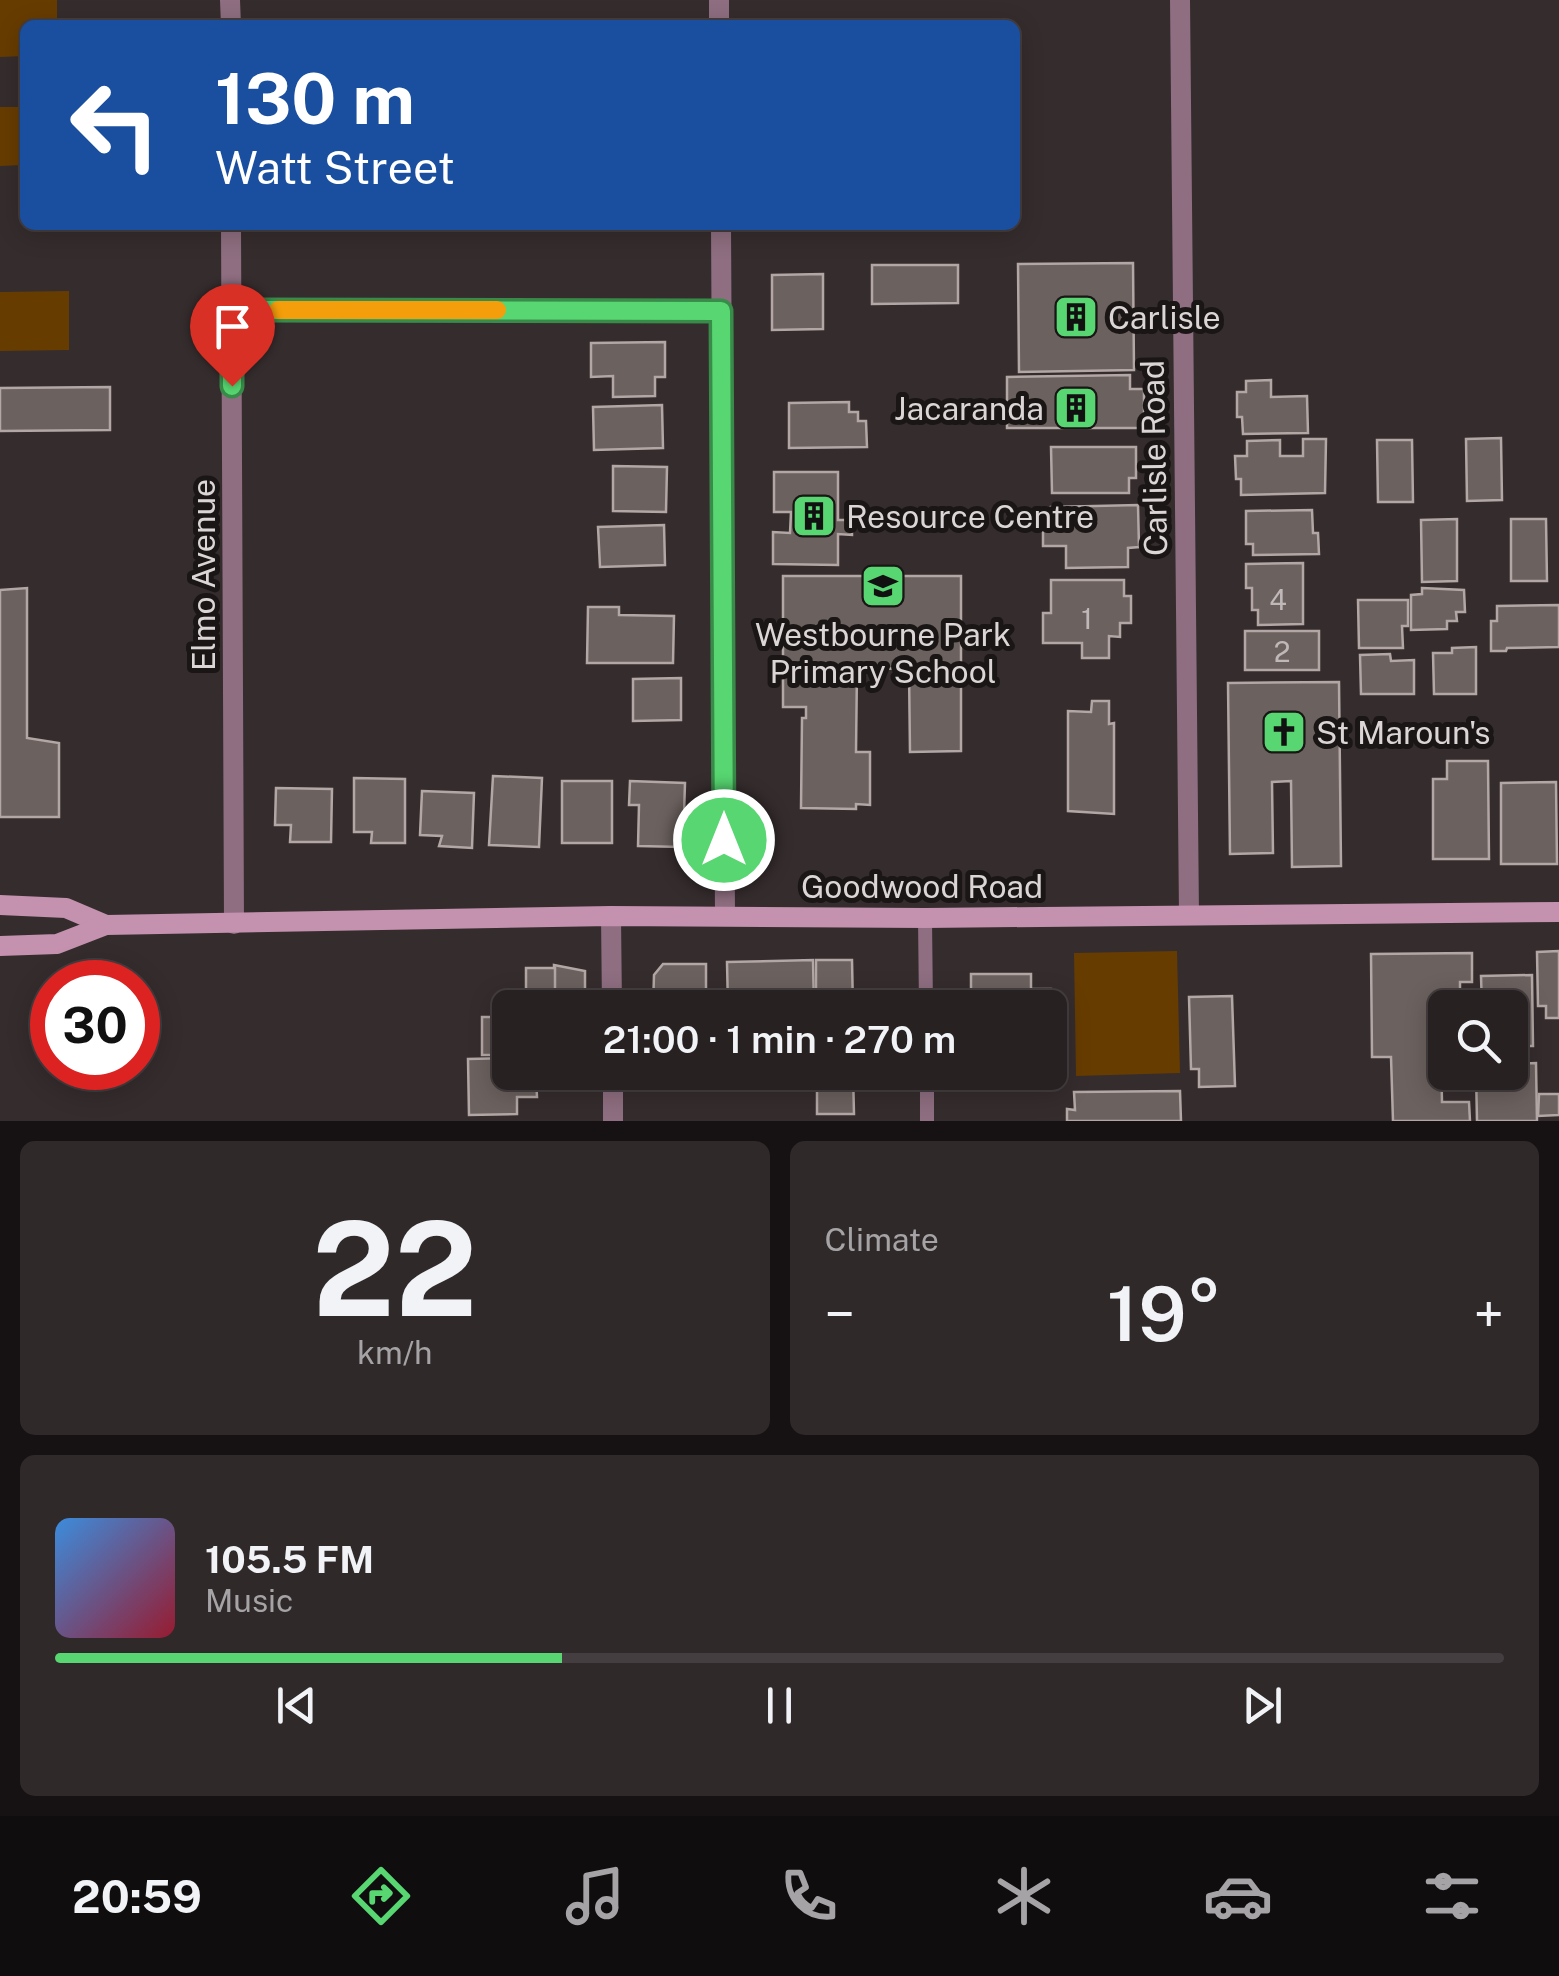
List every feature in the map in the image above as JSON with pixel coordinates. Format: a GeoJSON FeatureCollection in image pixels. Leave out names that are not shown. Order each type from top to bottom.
{"type":"FeatureCollection","features":[{"type":"Feature","properties":{"kind":"main road","name":"Goodwood Road"},"geometry":{"type":"LineString","coordinates":[[0,905],[66,908],[106,926]]}},
{"type":"Feature","properties":{"kind":"main road","name":"Goodwood Road"},"geometry":{"type":"LineString","coordinates":[[0,946],[56,944],[106,926],[611,916],[925,918],[1559,912]]}},
{"type":"Feature","properties":{"kind":"street","name":"Carlisle Road"},"geometry":{"type":"LineString","coordinates":[[1180,0],[1189,915]]}},
{"type":"Feature","properties":{"kind":"street","name":"Elmo Avenue"},"geometry":{"type":"LineString","coordinates":[[232,230],[234,924]]}},
{"type":"Feature","properties":{"kind":"street"},"geometry":{"type":"LineString","coordinates":[[720,230],[725,916]]}},
{"type":"Feature","properties":{"kind":"street"},"geometry":{"type":"LineString","coordinates":[[232,310],[721,311]]}},
{"type":"Feature","properties":{"kind":"street"},"geometry":{"type":"LineString","coordinates":[[611,916],[612,990]]}},
{"type":"Feature","properties":{"kind":"street"},"geometry":{"type":"LineString","coordinates":[[613,1090],[613,1121]]}},
{"type":"Feature","properties":{"kind":"lane"},"geometry":{"type":"LineString","coordinates":[[925,918],[926,990]]}},
{"type":"Feature","properties":{"kind":"lane"},"geometry":{"type":"LineString","coordinates":[[927,1090],[927,1121]]}},
{"type":"Feature","properties":{"kind":"shaded area"},"geometry":{"type":"Polygon","coordinates":[[[0,0],[57,0],[57,20],[20,20],[20,56],[0,57],[0,0]]]}},
{"type":"Feature","properties":{"kind":"shaded area"},"geometry":{"type":"Polygon","coordinates":[[[0,107],[20,107],[20,165],[0,166],[0,107]]]}},
{"type":"Feature","properties":{"kind":"shaded area"},"geometry":{"type":"Polygon","coordinates":[[[69,291],[69,350],[0,351],[0,292],[69,291]]]}},
{"type":"Feature","properties":{"kind":"shaded area"},"geometry":{"type":"Polygon","coordinates":[[[1177,951],[1180,1073],[1076,1076],[1074,953],[1177,951]]]}},
{"type":"Feature","properties":{"kind":"building","name":"Carlisle"},"geometry":{"type":"Polygon","coordinates":[[[1133,263],[1134,370],[1019,372],[1018,264],[1133,263]]]}},
{"type":"Feature","properties":{"kind":"building"},"geometry":{"type":"Polygon","coordinates":[[[872,265],[958,265],[958,303],[872,304],[872,265]]]}},
{"type":"Feature","properties":{"kind":"building"},"geometry":{"type":"Polygon","coordinates":[[[823,274],[823,329],[772,330],[772,275],[823,274]]]}},
{"type":"Feature","properties":{"kind":"building"},"geometry":{"type":"Polygon","coordinates":[[[665,342],[665,377],[655,377],[655,396],[613,397],[613,376],[591,377],[591,343],[665,342]]]}},
{"type":"Feature","properties":{"kind":"building","name":"Jacaranda"},"geometry":{"type":"Polygon","coordinates":[[[1130,375],[1130,389],[1144,389],[1144,428],[1007,428],[1007,377],[1130,375]]]}},
{"type":"Feature","properties":{"kind":"building"},"geometry":{"type":"Polygon","coordinates":[[[1271,380],[1271,397],[1307,396],[1308,433],[1243,434],[1242,417],[1237,417],[1237,392],[1246,392],[1246,381],[1271,380]]]}},
{"type":"Feature","properties":{"kind":"building"},"geometry":{"type":"Polygon","coordinates":[[[110,387],[110,430],[0,431],[0,388],[110,387]]]}},
{"type":"Feature","properties":{"kind":"building"},"geometry":{"type":"Polygon","coordinates":[[[849,402],[849,412],[858,412],[858,421],[866,421],[867,447],[789,448],[789,403],[849,402]]]}},
{"type":"Feature","properties":{"kind":"building"},"geometry":{"type":"Polygon","coordinates":[[[662,405],[663,448],[594,450],[593,407],[662,405]]]}},
{"type":"Feature","properties":{"kind":"building"},"geometry":{"type":"Polygon","coordinates":[[[1501,438],[1502,500],[1467,501],[1466,439],[1501,438]]]}},
{"type":"Feature","properties":{"kind":"building"},"geometry":{"type":"Polygon","coordinates":[[[1303,439],[1326,439],[1325,493],[1241,495],[1235,456],[1247,456],[1247,441],[1280,440],[1280,456],[1303,456],[1303,439]]]}},
{"type":"Feature","properties":{"kind":"building"},"geometry":{"type":"Polygon","coordinates":[[[1377,440],[1412,440],[1413,502],[1378,502],[1377,440]]]}},
{"type":"Feature","properties":{"kind":"building"},"geometry":{"type":"Polygon","coordinates":[[[1051,447],[1136,447],[1136,478],[1129,478],[1129,493],[1052,493],[1051,447]]]}},
{"type":"Feature","properties":{"kind":"building"},"geometry":{"type":"Polygon","coordinates":[[[613,466],[667,467],[666,512],[613,511],[613,466]]]}},
{"type":"Feature","properties":{"kind":"building","name":"Resource Centre"},"geometry":{"type":"Polygon","coordinates":[[[774,472],[838,472],[838,520],[852,520],[852,535],[838,534],[838,565],[773,564],[773,532],[790,533],[791,512],[774,512],[774,472]]]}},
{"type":"Feature","properties":{"kind":"building"},"geometry":{"type":"Polygon","coordinates":[[[1138,505],[1139,547],[1128,548],[1128,567],[1066,568],[1066,546],[1043,546],[1043,522],[1051,522],[1051,507],[1138,505]]]}},
{"type":"Feature","properties":{"kind":"building"},"geometry":{"type":"Polygon","coordinates":[[[1312,510],[1319,554],[1253,555],[1253,544],[1246,544],[1246,511],[1312,510]]]}},
{"type":"Feature","properties":{"kind":"building"},"geometry":{"type":"Polygon","coordinates":[[[1457,519],[1457,581],[1422,582],[1421,520],[1457,519]]]}},
{"type":"Feature","properties":{"kind":"building"},"geometry":{"type":"Polygon","coordinates":[[[1511,519],[1546,519],[1547,581],[1511,581],[1511,519]]]}},
{"type":"Feature","properties":{"kind":"building"},"geometry":{"type":"Polygon","coordinates":[[[664,525],[665,565],[600,567],[598,527],[664,525]]]}},
{"type":"Feature","properties":{"kind":"building"},"geometry":{"type":"Polygon","coordinates":[[[1303,563],[1303,624],[1258,625],[1258,610],[1252,610],[1252,588],[1246,588],[1246,564],[1303,563]]]}},
{"type":"Feature","properties":{"kind":"building"},"geometry":{"type":"Polygon","coordinates":[[[783,576],[961,576],[961,751],[910,752],[909,669],[857,668],[856,752],[870,752],[870,805],[856,804],[856,809],[801,808],[802,718],[806,718],[806,707],[783,707],[783,576]]]}},
{"type":"Feature","properties":{"kind":"building"},"geometry":{"type":"Polygon","coordinates":[[[1051,580],[1124,580],[1124,596],[1131,596],[1131,623],[1120,623],[1120,637],[1109,636],[1109,658],[1082,658],[1082,643],[1043,643],[1043,613],[1051,613],[1051,580]]]}},
{"type":"Feature","properties":{"kind":"building"},"geometry":{"type":"Polygon","coordinates":[[[27,588],[27,738],[59,743],[59,817],[0,817],[0,590],[27,588]]]}},
{"type":"Feature","properties":{"kind":"building"},"geometry":{"type":"Polygon","coordinates":[[[1422,588],[1464,590],[1465,612],[1456,612],[1457,621],[1447,621],[1447,629],[1411,630],[1411,595],[1422,594],[1422,588]]]}},
{"type":"Feature","properties":{"kind":"building"},"geometry":{"type":"Polygon","coordinates":[[[1358,600],[1408,600],[1408,626],[1402,626],[1403,648],[1359,648],[1358,600]]]}},
{"type":"Feature","properties":{"kind":"building"},"geometry":{"type":"Polygon","coordinates":[[[1559,605],[1559,647],[1491,651],[1491,621],[1497,621],[1497,606],[1559,605]]]}},
{"type":"Feature","properties":{"kind":"building"},"geometry":{"type":"Polygon","coordinates":[[[588,607],[619,607],[619,615],[674,616],[673,663],[587,663],[588,607]]]}},
{"type":"Feature","properties":{"kind":"building"},"geometry":{"type":"Polygon","coordinates":[[[1245,631],[1319,631],[1319,670],[1245,670],[1245,631]]]}},
{"type":"Feature","properties":{"kind":"building"},"geometry":{"type":"Polygon","coordinates":[[[1476,647],[1476,694],[1434,694],[1433,653],[1476,647]]]}},
{"type":"Feature","properties":{"kind":"building"},"geometry":{"type":"Polygon","coordinates":[[[1390,654],[1391,661],[1414,660],[1414,694],[1361,694],[1360,655],[1390,654]]]}},
{"type":"Feature","properties":{"kind":"building"},"geometry":{"type":"Polygon","coordinates":[[[681,678],[681,720],[633,721],[633,679],[681,678]]]}},
{"type":"Feature","properties":{"kind":"building","name":"St Maroun's"},"geometry":{"type":"Polygon","coordinates":[[[1339,682],[1341,866],[1292,867],[1291,781],[1272,782],[1273,853],[1230,854],[1228,683],[1339,682]]]}},
{"type":"Feature","properties":{"kind":"building"},"geometry":{"type":"Polygon","coordinates":[[[1092,701],[1109,701],[1109,724],[1114,723],[1114,814],[1068,811],[1068,711],[1091,712],[1092,701]]]}},
{"type":"Feature","properties":{"kind":"building"},"geometry":{"type":"Polygon","coordinates":[[[1447,761],[1488,761],[1489,859],[1433,859],[1433,779],[1447,779],[1447,761]]]}},
{"type":"Feature","properties":{"kind":"building"},"geometry":{"type":"Polygon","coordinates":[[[493,776],[542,778],[539,847],[489,845],[493,776]]]}},
{"type":"Feature","properties":{"kind":"building"},"geometry":{"type":"Polygon","coordinates":[[[354,778],[405,779],[405,843],[371,843],[372,832],[354,832],[354,778]]]}},
{"type":"Feature","properties":{"kind":"building"},"geometry":{"type":"Polygon","coordinates":[[[562,781],[612,781],[612,843],[562,843],[562,781]]]}},
{"type":"Feature","properties":{"kind":"building"},"geometry":{"type":"Polygon","coordinates":[[[630,781],[685,783],[683,847],[638,846],[639,805],[629,805],[630,781]]]}},
{"type":"Feature","properties":{"kind":"building"},"geometry":{"type":"Polygon","coordinates":[[[1556,782],[1557,864],[1501,864],[1501,783],[1556,782]]]}},
{"type":"Feature","properties":{"kind":"building"},"geometry":{"type":"Polygon","coordinates":[[[276,788],[332,789],[331,842],[290,842],[291,825],[275,825],[276,788]]]}},
{"type":"Feature","properties":{"kind":"building"},"geometry":{"type":"Polygon","coordinates":[[[422,791],[474,793],[472,848],[439,846],[442,836],[420,835],[422,791]]]}},
{"type":"Feature","properties":{"kind":"building"},"geometry":{"type":"Polygon","coordinates":[[[1559,951],[1559,1018],[1546,1018],[1546,1006],[1538,1006],[1537,952],[1559,951]]]}},
{"type":"Feature","properties":{"kind":"building"},"geometry":{"type":"Polygon","coordinates":[[[1472,953],[1472,982],[1460,982],[1460,990],[1428,990],[1428,1090],[1442,1090],[1442,1102],[1469,1102],[1470,1121],[1393,1121],[1391,1057],[1372,1057],[1371,954],[1472,953]]]}},
{"type":"Feature","properties":{"kind":"building"},"geometry":{"type":"Polygon","coordinates":[[[813,960],[814,990],[728,990],[727,962],[813,960]]]}},
{"type":"Feature","properties":{"kind":"building"},"geometry":{"type":"Polygon","coordinates":[[[816,960],[852,960],[853,990],[816,990],[816,960]]]}},
{"type":"Feature","properties":{"kind":"building"},"geometry":{"type":"Polygon","coordinates":[[[663,964],[706,964],[706,990],[654,990],[654,975],[663,964]]]}},
{"type":"Feature","properties":{"kind":"building"},"geometry":{"type":"Polygon","coordinates":[[[554,965],[585,971],[585,990],[555,990],[554,965]]]}},
{"type":"Feature","properties":{"kind":"building"},"geometry":{"type":"Polygon","coordinates":[[[526,968],[555,968],[555,990],[526,990],[526,968]]]}},
{"type":"Feature","properties":{"kind":"building"},"geometry":{"type":"Polygon","coordinates":[[[971,974],[1031,974],[1031,989],[1051,989],[1051,990],[971,990],[971,974]]]}},
{"type":"Feature","properties":{"kind":"building"},"geometry":{"type":"Polygon","coordinates":[[[1532,975],[1533,1046],[1528,1046],[1528,990],[1481,990],[1481,976],[1532,975]]]}},
{"type":"Feature","properties":{"kind":"building"},"geometry":{"type":"Polygon","coordinates":[[[1232,996],[1235,1086],[1199,1087],[1199,1069],[1191,1069],[1189,997],[1232,996]]]}},
{"type":"Feature","properties":{"kind":"building"},"geometry":{"type":"Polygon","coordinates":[[[482,1017],[492,1017],[492,1055],[482,1055],[482,1017]]]}},
{"type":"Feature","properties":{"kind":"building"},"geometry":{"type":"Polygon","coordinates":[[[492,1058],[492,1090],[537,1090],[537,1097],[517,1097],[517,1114],[469,1115],[468,1059],[492,1058]]]}},
{"type":"Feature","properties":{"kind":"building"},"geometry":{"type":"Polygon","coordinates":[[[1528,1063],[1536,1063],[1537,1121],[1477,1121],[1476,1090],[1528,1090],[1528,1063]]]}},
{"type":"Feature","properties":{"kind":"building"},"geometry":{"type":"Polygon","coordinates":[[[817,1090],[853,1090],[854,1114],[817,1114],[817,1090]]]}},
{"type":"Feature","properties":{"kind":"building"},"geometry":{"type":"Polygon","coordinates":[[[1180,1091],[1181,1121],[1067,1121],[1067,1109],[1075,1110],[1074,1092],[1180,1091]]]}},
{"type":"Feature","properties":{"kind":"building"},"geometry":{"type":"Polygon","coordinates":[[[1539,1094],[1559,1094],[1559,1115],[1538,1116],[1539,1094]]]}},
{"type":"Feature","properties":{"kind":"slow traffic"},"geometry":{"type":"LineString","coordinates":[[278,310],[497,310]]}},
{"type":"Feature","properties":{"kind":"place","name":"Carlisle"},"geometry":{"type":"Point","coordinates":[1076,317]}},
{"type":"Feature","properties":{"kind":"place","name":"Jacaranda"},"geometry":{"type":"Point","coordinates":[1076,408]}},
{"type":"Feature","properties":{"kind":"place","name":"Resource Centre"},"geometry":{"type":"Point","coordinates":[814,516]}},
{"type":"Feature","properties":{"kind":"place","name":"Westbourne Park Primary School"},"geometry":{"type":"Point","coordinates":[883,586]}},
{"type":"Feature","properties":{"kind":"place","name":"St Maroun's"},"geometry":{"type":"Point","coordinates":[1284,732]}},
{"type":"Feature","properties":{"kind":"route"},"geometry":{"type":"LineString","coordinates":[[232,386],[232,310],[721,311],[724,840]]}}]}
